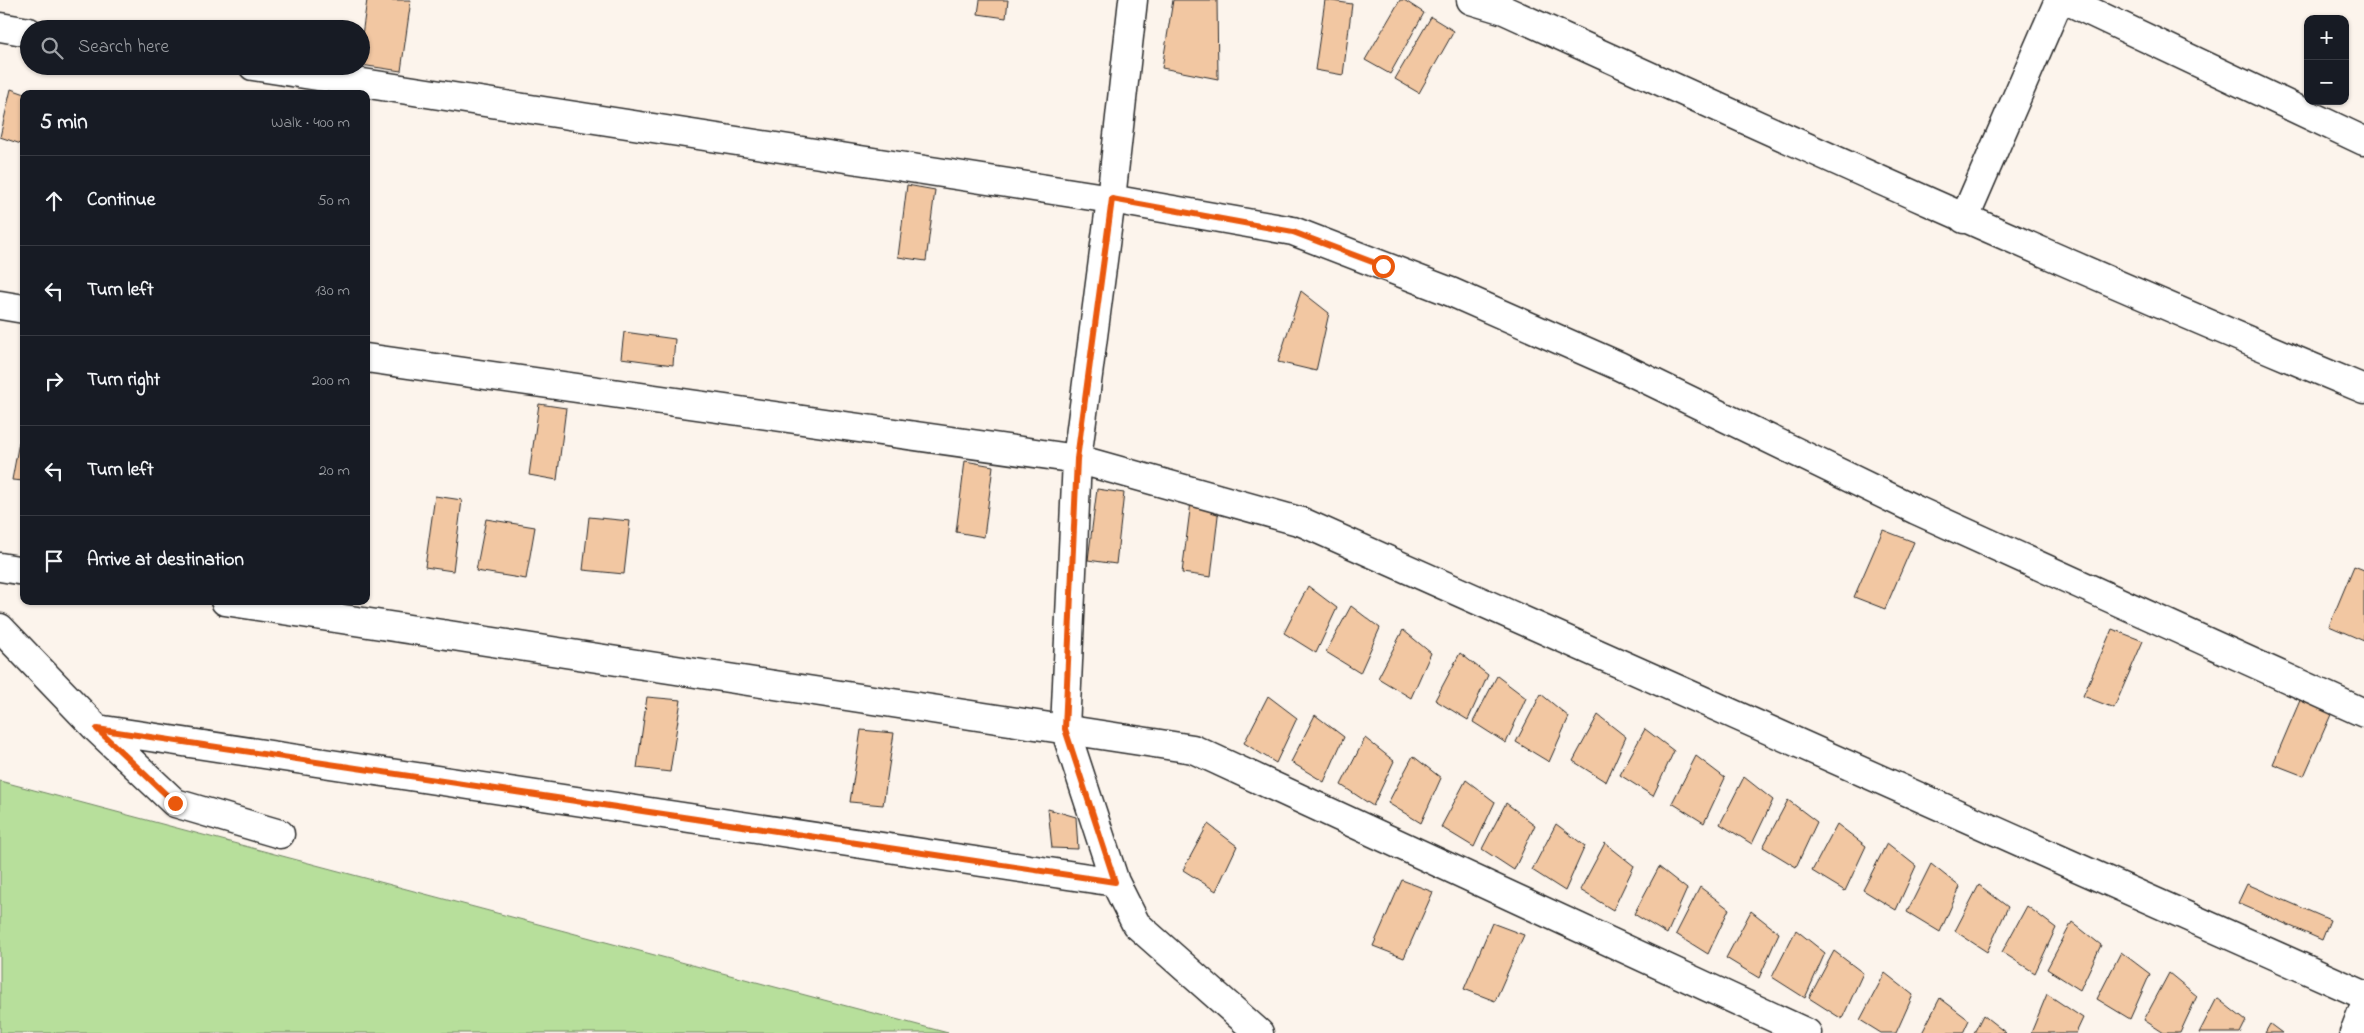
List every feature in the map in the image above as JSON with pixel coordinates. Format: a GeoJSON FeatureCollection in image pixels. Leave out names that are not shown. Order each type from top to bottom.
{"type":"FeatureCollection","features":[{"type":"Feature","properties":{"kind":"street"},"geometry":{"type":"LineString","coordinates":[[1134,0],[1112,199],[1077,459],[1065,729],[1115,882],[1136,924],[1259,1033]]}},
{"type":"Feature","properties":{"kind":"street"},"geometry":{"type":"LineString","coordinates":[[1471,0],[1504,10],[1964,219],[2180,313],[2364,389]]}},
{"type":"Feature","properties":{"kind":"street"},"geometry":{"type":"LineString","coordinates":[[1964,219],[2059,0]]}},
{"type":"Feature","properties":{"kind":"street"},"geometry":{"type":"LineString","coordinates":[[2066,0],[2364,141]]}},
{"type":"Feature","properties":{"kind":"street"},"geometry":{"type":"LineString","coordinates":[[0,27],[20,30]]}},
{"type":"Feature","properties":{"kind":"street"},"geometry":{"type":"LineString","coordinates":[[311,75],[1112,199],[1293,232],[1451,292],[1618,366],[1916,510],[2364,713]]}},
{"type":"Feature","properties":{"kind":"street"},"geometry":{"type":"LineString","coordinates":[[0,305],[20,308]]}},
{"type":"Feature","properties":{"kind":"street"},"geometry":{"type":"LineString","coordinates":[[370,359],[1077,459],[1302,522],[2364,996]]}},
{"type":"Feature","properties":{"kind":"street"},"geometry":{"type":"LineString","coordinates":[[0,567],[20,570]]}},
{"type":"Feature","properties":{"kind":"street"},"geometry":{"type":"LineString","coordinates":[[251,605],[1193,748],[1807,1033]]}},
{"type":"Feature","properties":{"kind":"street"},"geometry":{"type":"LineString","coordinates":[[0,628],[97,729],[175,803],[280,834]]}},
{"type":"Feature","properties":{"kind":"street"},"geometry":{"type":"LineString","coordinates":[[97,729],[1115,882]]}},
{"type":"Feature","properties":{"kind":"street"},"geometry":{"type":"LineString","coordinates":[[2354,1033],[2364,1007]]}},
{"type":"Feature","properties":{"kind":"green space"},"geometry":{"type":"Polygon","coordinates":[[[0,781],[948,1033],[0,1033],[0,781]]]}},
{"type":"Feature","properties":{"kind":"building"},"geometry":{"type":"Polygon","coordinates":[[[367,0],[411,0],[401,71],[370,66],[370,20],[364,20],[367,0]]]}},
{"type":"Feature","properties":{"kind":"building"},"geometry":{"type":"Polygon","coordinates":[[[980,0],[1008,0],[1006,18],[978,14],[980,0]]]}},
{"type":"Feature","properties":{"kind":"building"},"geometry":{"type":"Polygon","coordinates":[[[1173,0],[1217,0],[1218,79],[1162,68],[1173,0]]]}},
{"type":"Feature","properties":{"kind":"building"},"geometry":{"type":"Polygon","coordinates":[[[1325,0],[1352,4],[1343,75],[1315,70],[1325,0]]]}},
{"type":"Feature","properties":{"kind":"building"},"geometry":{"type":"Polygon","coordinates":[[[1400,0],[1404,0],[1424,13],[1390,74],[1365,60],[1400,0]]]}},
{"type":"Feature","properties":{"kind":"building"},"geometry":{"type":"Polygon","coordinates":[[[1431,17],[1454,31],[1419,93],[1395,79],[1431,17]]]}},
{"type":"Feature","properties":{"kind":"building"},"geometry":{"type":"Polygon","coordinates":[[[11,89],[20,92],[20,144],[0,137],[11,89]]]}},
{"type":"Feature","properties":{"kind":"building"},"geometry":{"type":"Polygon","coordinates":[[[907,185],[935,190],[926,261],[898,257],[907,185]]]}},
{"type":"Feature","properties":{"kind":"building"},"geometry":{"type":"Polygon","coordinates":[[[1301,291],[1329,313],[1316,371],[1278,362],[1301,291]]]}},
{"type":"Feature","properties":{"kind":"building"},"geometry":{"type":"Polygon","coordinates":[[[624,332],[675,339],[673,365],[621,358],[624,332]]]}},
{"type":"Feature","properties":{"kind":"building"},"geometry":{"type":"Polygon","coordinates":[[[539,404],[566,408],[557,480],[529,475],[539,404]]]}},
{"type":"Feature","properties":{"kind":"building"},"geometry":{"type":"Polygon","coordinates":[[[19,442],[20,481],[12,480],[19,442]]]}},
{"type":"Feature","properties":{"kind":"building"},"geometry":{"type":"Polygon","coordinates":[[[965,461],[993,466],[984,537],[956,532],[965,461]]]}},
{"type":"Feature","properties":{"kind":"building"},"geometry":{"type":"Polygon","coordinates":[[[1097,489],[1124,493],[1116,564],[1088,560],[1097,489]]]}},
{"type":"Feature","properties":{"kind":"building"},"geometry":{"type":"Polygon","coordinates":[[[435,496],[462,500],[453,571],[425,567],[435,496]]]}},
{"type":"Feature","properties":{"kind":"building"},"geometry":{"type":"Polygon","coordinates":[[[1191,502],[1219,507],[1211,577],[1182,573],[1191,502]]]}},
{"type":"Feature","properties":{"kind":"building"},"geometry":{"type":"Polygon","coordinates":[[[589,517],[630,521],[624,574],[583,570],[589,517]]]}},
{"type":"Feature","properties":{"kind":"building"},"geometry":{"type":"Polygon","coordinates":[[[486,519],[535,527],[526,579],[476,571],[486,519]]]}},
{"type":"Feature","properties":{"kind":"building"},"geometry":{"type":"Polygon","coordinates":[[[1883,530],[1914,542],[1885,609],[1854,597],[1883,530]]]}},
{"type":"Feature","properties":{"kind":"building"},"geometry":{"type":"Polygon","coordinates":[[[2354,566],[2364,570],[2364,641],[2329,626],[2354,566]]]}},
{"type":"Feature","properties":{"kind":"building"},"geometry":{"type":"Polygon","coordinates":[[[1308,586],[1337,608],[1316,653],[1284,633],[1308,586]]]}},
{"type":"Feature","properties":{"kind":"building"},"geometry":{"type":"Polygon","coordinates":[[[1351,606],[1380,628],[1360,673],[1326,652],[1351,606]]]}},
{"type":"Feature","properties":{"kind":"building"},"geometry":{"type":"Polygon","coordinates":[[[2112,629],[2143,641],[2114,708],[2083,696],[2112,629]]]}},
{"type":"Feature","properties":{"kind":"building"},"geometry":{"type":"Polygon","coordinates":[[[1403,630],[1431,653],[1411,698],[1378,678],[1403,630]]]}},
{"type":"Feature","properties":{"kind":"building"},"geometry":{"type":"Polygon","coordinates":[[[1460,653],[1488,675],[1468,720],[1435,700],[1460,653]]]}},
{"type":"Feature","properties":{"kind":"building"},"geometry":{"type":"Polygon","coordinates":[[[1497,676],[1526,698],[1506,743],[1473,722],[1497,676]]]}},
{"type":"Feature","properties":{"kind":"building"},"geometry":{"type":"Polygon","coordinates":[[[1541,694],[1569,717],[1549,762],[1516,742],[1541,694]]]}},
{"type":"Feature","properties":{"kind":"building"},"geometry":{"type":"Polygon","coordinates":[[[1268,696],[1297,718],[1276,763],[1244,743],[1268,696]]]}},
{"type":"Feature","properties":{"kind":"building"},"geometry":{"type":"Polygon","coordinates":[[[647,697],[681,700],[670,772],[637,768],[647,697]]]}},
{"type":"Feature","properties":{"kind":"building"},"geometry":{"type":"Polygon","coordinates":[[[2301,698],[2333,710],[2304,776],[2273,764],[2301,698]]]}},
{"type":"Feature","properties":{"kind":"building"},"geometry":{"type":"Polygon","coordinates":[[[1315,715],[1344,737],[1324,782],[1291,762],[1315,715]]]}},
{"type":"Feature","properties":{"kind":"building"},"geometry":{"type":"Polygon","coordinates":[[[1598,715],[1626,737],[1606,782],[1573,761],[1598,715]]]}},
{"type":"Feature","properties":{"kind":"building"},"geometry":{"type":"Polygon","coordinates":[[[1645,729],[1674,751],[1653,796],[1620,775],[1645,729]]]}},
{"type":"Feature","properties":{"kind":"building"},"geometry":{"type":"Polygon","coordinates":[[[861,730],[894,733],[883,805],[850,802],[861,730]]]}},
{"type":"Feature","properties":{"kind":"building"},"geometry":{"type":"Polygon","coordinates":[[[1365,738],[1394,761],[1373,806],[1341,785],[1365,738]]]}},
{"type":"Feature","properties":{"kind":"building"},"geometry":{"type":"Polygon","coordinates":[[[1413,756],[1441,778],[1421,823],[1388,803],[1413,756]]]}},
{"type":"Feature","properties":{"kind":"building"},"geometry":{"type":"Polygon","coordinates":[[[1696,756],[1725,778],[1704,823],[1672,803],[1696,756]]]}},
{"type":"Feature","properties":{"kind":"building"},"geometry":{"type":"Polygon","coordinates":[[[1744,777],[1773,800],[1752,844],[1720,824],[1744,777]]]}},
{"type":"Feature","properties":{"kind":"building"},"geometry":{"type":"Polygon","coordinates":[[[1466,780],[1495,802],[1474,847],[1441,827],[1466,780]]]}},
{"type":"Feature","properties":{"kind":"building"},"geometry":{"type":"Polygon","coordinates":[[[1788,800],[1817,822],[1796,867],[1763,847],[1788,800]]]}},
{"type":"Feature","properties":{"kind":"building"},"geometry":{"type":"Polygon","coordinates":[[[1506,803],[1535,825],[1514,870],[1482,849],[1506,803]]]}},
{"type":"Feature","properties":{"kind":"building"},"geometry":{"type":"Polygon","coordinates":[[[1048,809],[1076,817],[1078,849],[1052,848],[1048,809]]]}},
{"type":"Feature","properties":{"kind":"building"},"geometry":{"type":"Polygon","coordinates":[[[1208,824],[1237,846],[1216,891],[1183,870],[1208,824]]]}},
{"type":"Feature","properties":{"kind":"building"},"geometry":{"type":"Polygon","coordinates":[[[1556,824],[1585,846],[1565,891],[1532,870],[1556,824]]]}},
{"type":"Feature","properties":{"kind":"building"},"geometry":{"type":"Polygon","coordinates":[[[1837,824],[1866,846],[1845,891],[1812,871],[1837,824]]]}},
{"type":"Feature","properties":{"kind":"building"},"geometry":{"type":"Polygon","coordinates":[[[1605,843],[1634,866],[1613,910],[1580,890],[1605,843]]]}},
{"type":"Feature","properties":{"kind":"building"},"geometry":{"type":"Polygon","coordinates":[[[1887,843],[1916,866],[1896,910],[1863,890],[1887,843]]]}},
{"type":"Feature","properties":{"kind":"building"},"geometry":{"type":"Polygon","coordinates":[[[1931,864],[1960,887],[1940,932],[1907,912],[1931,864]]]}},
{"type":"Feature","properties":{"kind":"building"},"geometry":{"type":"Polygon","coordinates":[[[1659,867],[1687,889],[1667,934],[1634,914],[1659,867]]]}},
{"type":"Feature","properties":{"kind":"building"},"geometry":{"type":"Polygon","coordinates":[[[1402,880],[1433,892],[1404,958],[1373,946],[1402,880]]]}},
{"type":"Feature","properties":{"kind":"building"},"geometry":{"type":"Polygon","coordinates":[[[2247,884],[2330,920],[2322,940],[2238,903],[2247,884]]]}},
{"type":"Feature","properties":{"kind":"building"},"geometry":{"type":"Polygon","coordinates":[[[1979,885],[2008,907],[1987,952],[1955,931],[1979,885]]]}},
{"type":"Feature","properties":{"kind":"building"},"geometry":{"type":"Polygon","coordinates":[[[1700,887],[1729,909],[1708,954],[1676,934],[1700,887]]]}},
{"type":"Feature","properties":{"kind":"building"},"geometry":{"type":"Polygon","coordinates":[[[2027,906],[2056,928],[2035,973],[2002,952],[2027,906]]]}},
{"type":"Feature","properties":{"kind":"building"},"geometry":{"type":"Polygon","coordinates":[[[1751,911],[1779,933],[1759,978],[1726,958],[1751,911]]]}},
{"type":"Feature","properties":{"kind":"building"},"geometry":{"type":"Polygon","coordinates":[[[2072,922],[2101,945],[2080,990],[2047,969],[2072,922]]]}},
{"type":"Feature","properties":{"kind":"building"},"geometry":{"type":"Polygon","coordinates":[[[1492,923],[1524,935],[1495,1001],[1464,989],[1492,923]]]}},
{"type":"Feature","properties":{"kind":"building"},"geometry":{"type":"Polygon","coordinates":[[[1796,930],[1825,953],[1805,998],[1772,977],[1796,930]]]}},
{"type":"Feature","properties":{"kind":"building"},"geometry":{"type":"Polygon","coordinates":[[[1834,951],[1863,973],[1842,1019],[1809,998],[1834,951]]]}},
{"type":"Feature","properties":{"kind":"building"},"geometry":{"type":"Polygon","coordinates":[[[2121,952],[2150,974],[2130,1019],[2097,999],[2121,952]]]}},
{"type":"Feature","properties":{"kind":"building"},"geometry":{"type":"Polygon","coordinates":[[[1885,973],[1913,995],[1896,1033],[1881,1033],[1860,1020],[1885,973]]]}},
{"type":"Feature","properties":{"kind":"building"},"geometry":{"type":"Polygon","coordinates":[[[2169,973],[2197,996],[2180,1033],[2164,1033],[2144,1020],[2169,973]]]}},
{"type":"Feature","properties":{"kind":"building"},"geometry":{"type":"Polygon","coordinates":[[[2047,994],[2083,1018],[2076,1033],[2031,1033],[2047,994]]]}},
{"type":"Feature","properties":{"kind":"building"},"geometry":{"type":"Polygon","coordinates":[[[1940,998],[1969,1020],[1963,1033],[1922,1033],[1940,998]]]}},
{"type":"Feature","properties":{"kind":"building"},"geometry":{"type":"Polygon","coordinates":[[[2217,998],[2246,1021],[2240,1033],[2199,1033],[2217,998]]]}},
{"type":"Feature","properties":{"kind":"building"},"geometry":{"type":"Polygon","coordinates":[[[1983,1015],[2006,1033],[1974,1033],[1983,1015]]]}},
{"type":"Feature","properties":{"kind":"building"},"geometry":{"type":"Polygon","coordinates":[[[2270,1024],[2282,1033],[2265,1033],[2270,1024]]]}},
{"type":"Feature","properties":{"kind":"route"},"geometry":{"type":"LineString","coordinates":[[175,803],[97,729],[1115,882],[1065,729],[1077,459],[1112,199],[1293,232],[1383,266]]}}]}
